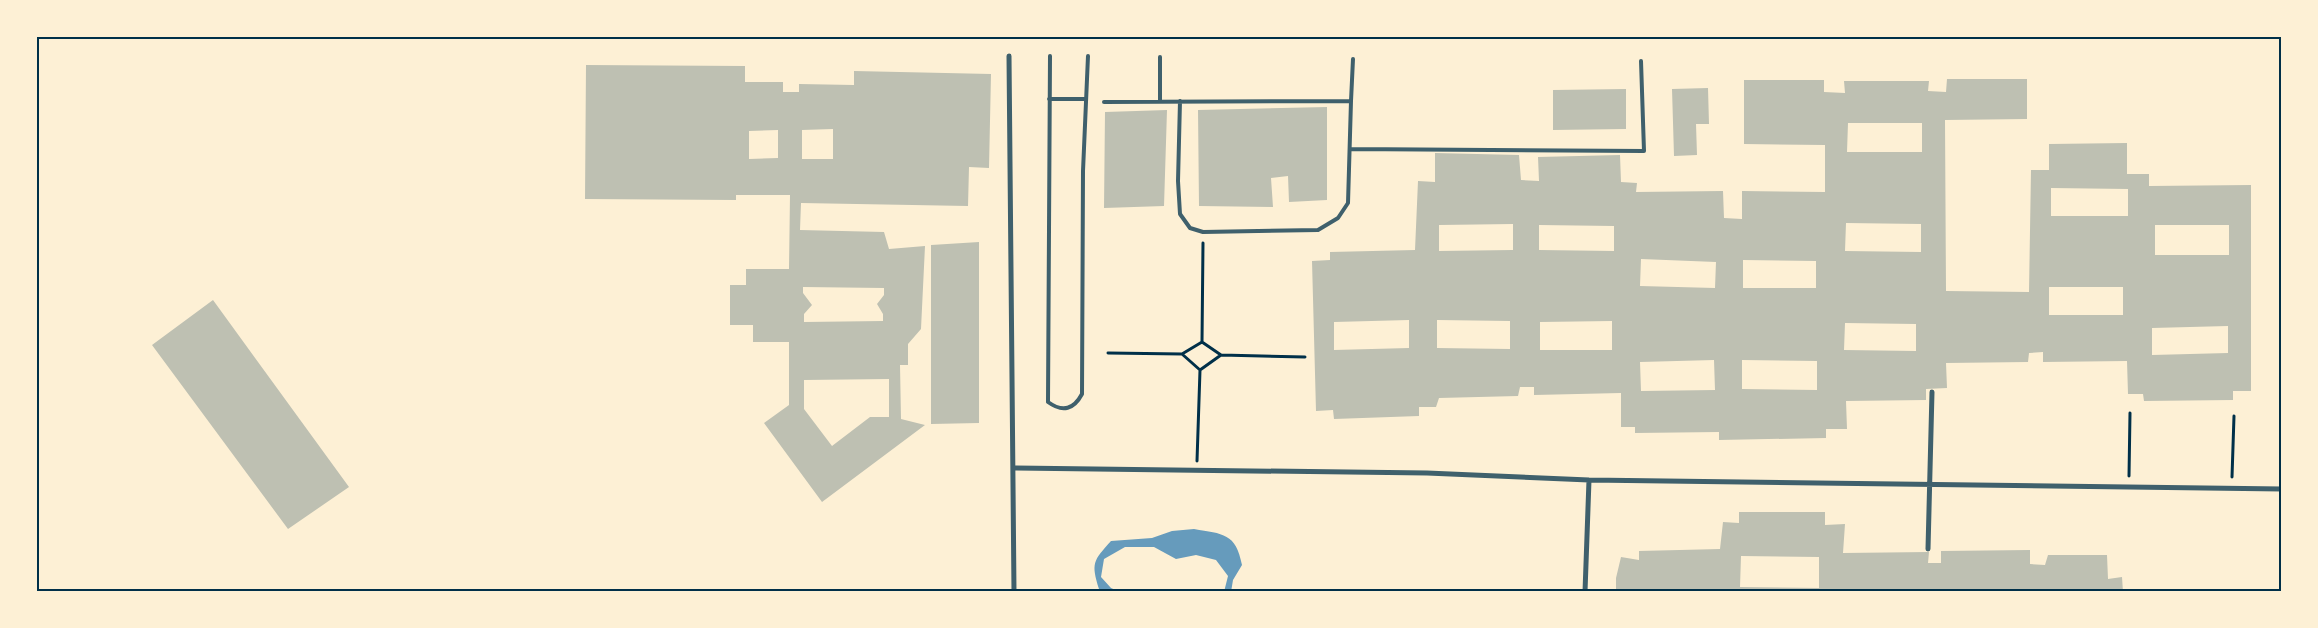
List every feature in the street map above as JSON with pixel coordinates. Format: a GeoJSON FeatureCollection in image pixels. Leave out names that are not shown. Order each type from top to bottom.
{"type":"FeatureCollection","features":[{"type":"Feature","properties":{"kind":"street"},"geometry":{"type":"LineString","coordinates":[[1009,56],[1014,592]]}},
{"type":"Feature","properties":{"kind":"street"},"geometry":{"type":"LineString","coordinates":[[1928,549],[1932,392]]}},
{"type":"Feature","properties":{"kind":"street"},"geometry":{"type":"LineString","coordinates":[[1013,468],[1427,473],[1589,480],[2282,489]]}},
{"type":"Feature","properties":{"kind":"street"},"geometry":{"type":"LineString","coordinates":[[1585,592],[1589,480]]}},
{"type":"Feature","properties":{"kind":"lane"},"geometry":{"type":"LineString","coordinates":[[1050,56],[1048,402],[1056,408],[1066,409],[1077,404],[1082,394],[1088,56]]}},
{"type":"Feature","properties":{"kind":"lane"},"geometry":{"type":"LineString","coordinates":[[1160,57],[1160,100]]}},
{"type":"Feature","properties":{"kind":"lane"},"geometry":{"type":"LineString","coordinates":[[1180,101],[1178,181],[1180,214],[1190,228],[1203,232],[1318,230],[1338,218],[1348,203],[1353,58]]}},
{"type":"Feature","properties":{"kind":"lane"},"geometry":{"type":"LineString","coordinates":[[1350,149],[1644,150],[1641,61]]}},
{"type":"Feature","properties":{"kind":"lane"},"geometry":{"type":"LineString","coordinates":[[1049,99],[1086,99]]}},
{"type":"Feature","properties":{"kind":"lane"},"geometry":{"type":"LineString","coordinates":[[1104,102],[1351,101]]}},
{"type":"Feature","properties":{"kind":"path"},"geometry":{"type":"LineString","coordinates":[[1202,342],[1203,232]]}},
{"type":"Feature","properties":{"kind":"path"},"geometry":{"type":"LineString","coordinates":[[1108,353],[1182,354],[1202,342]]}},
{"type":"Feature","properties":{"kind":"path"},"geometry":{"type":"LineString","coordinates":[[1202,342],[1221,355],[1305,357]]}},
{"type":"Feature","properties":{"kind":"path"},"geometry":{"type":"LineString","coordinates":[[1182,354],[1200,370]]}},
{"type":"Feature","properties":{"kind":"path"},"geometry":{"type":"LineString","coordinates":[[1200,370],[1221,355]]}},
{"type":"Feature","properties":{"kind":"path"},"geometry":{"type":"LineString","coordinates":[[1197,470],[1200,370]]}},
{"type":"Feature","properties":{"kind":"path"},"geometry":{"type":"LineString","coordinates":[[2129,487],[2130,413]]}},
{"type":"Feature","properties":{"kind":"path"},"geometry":{"type":"LineString","coordinates":[[2231,488],[2234,416]]}},
{"type":"Feature","properties":{"kind":"water"},"geometry":{"type":"Polygon","coordinates":[[[1194,529],[1227,537],[1236,547],[1242,565],[1233,580],[1231,592],[1224,592],[1228,576],[1216,560],[1196,555],[1176,559],[1154,547],[1125,547],[1104,559],[1101,577],[1111,588],[1120,592],[1105,592],[1099,589],[1095,563],[1100,553],[1111,541],[1152,538],[1172,531],[1194,529]]]}},
{"type":"Feature","properties":{"kind":"building"},"geometry":{"type":"Polygon","coordinates":[[[586,65],[745,66],[745,82],[783,82],[783,92],[799,92],[799,84],[854,85],[854,71],[991,74],[989,168],[969,167],[968,206],[801,203],[800,230],[884,232],[889,249],[925,246],[921,329],[908,344],[908,365],[900,365],[901,419],[925,425],[822,502],[764,423],[789,405],[789,342],[753,342],[753,325],[730,325],[730,285],[746,285],[746,269],[789,269],[790,195],[736,195],[736,200],[585,199],[586,65]],[[833,129],[802,130],[802,159],[833,159],[833,129]],[[778,130],[749,131],[749,159],[778,158],[778,130]],[[803,287],[803,293],[812,305],[804,314],[804,322],[883,321],[883,314],[877,304],[884,295],[884,288],[803,287]],[[889,379],[804,380],[804,409],[832,446],[870,417],[889,417],[889,379]]]}},
{"type":"Feature","properties":{"kind":"building"},"geometry":{"type":"Polygon","coordinates":[[[1947,79],[2027,79],[2027,119],[1945,120],[1946,291],[2029,292],[2031,170],[2049,170],[2049,144],[2127,143],[2127,174],[2149,174],[2149,186],[2251,185],[2251,391],[2233,391],[2233,400],[2144,401],[2143,394],[2128,394],[2127,361],[2043,362],[2043,352],[2029,353],[2028,362],[1946,363],[1947,388],[1926,389],[1926,400],[1846,401],[1847,429],[1826,429],[1826,438],[1719,440],[1719,432],[1635,433],[1635,427],[1621,427],[1621,393],[1534,395],[1534,387],[1520,387],[1518,396],[1439,398],[1436,407],[1419,407],[1419,416],[1334,419],[1333,410],[1316,411],[1312,261],[1330,260],[1330,252],[1415,250],[1418,181],[1435,182],[1435,153],[1519,155],[1521,180],[1539,181],[1538,157],[1620,155],[1621,182],[1637,183],[1636,192],[1723,191],[1724,218],[1742,219],[1742,191],[1825,192],[1825,145],[1744,144],[1744,80],[1824,80],[1824,92],[1845,93],[1844,81],[1929,81],[1928,91],[1946,92],[1947,79]],[[1848,123],[1847,152],[1922,152],[1922,123],[1848,123]],[[2051,188],[2051,216],[2128,216],[2128,189],[2051,188]],[[1846,223],[1845,251],[1921,252],[1921,224],[1846,223]],[[1513,224],[1439,225],[1439,251],[1513,250],[1513,224]],[[1539,225],[1539,250],[1614,251],[1614,226],[1539,225]],[[2155,225],[2155,255],[2229,255],[2229,225],[2155,225]],[[1641,259],[1640,286],[1715,288],[1716,262],[1641,259]],[[1743,260],[1743,288],[1816,288],[1816,261],[1743,260]],[[2049,287],[2049,315],[2123,315],[2123,287],[2049,287]],[[1409,320],[1334,322],[1334,350],[1409,348],[1409,320]],[[1437,320],[1437,348],[1510,349],[1510,321],[1437,320]],[[1612,321],[1540,322],[1540,350],[1612,350],[1612,321]],[[1845,323],[1844,350],[1916,351],[1916,324],[1845,323]],[[2228,326],[2152,328],[2152,355],[2228,353],[2228,326]],[[1714,360],[1640,362],[1641,391],[1715,390],[1714,360]],[[1742,360],[1742,389],[1817,390],[1817,361],[1742,360]]]}},
{"type":"Feature","properties":{"kind":"building"},"geometry":{"type":"Polygon","coordinates":[[[1708,88],[1709,124],[1696,124],[1697,155],[1674,156],[1672,89],[1708,88]]]}},
{"type":"Feature","properties":{"kind":"building"},"geometry":{"type":"Polygon","coordinates":[[[1626,89],[1626,129],[1553,130],[1553,90],[1626,89]]]}},
{"type":"Feature","properties":{"kind":"building"},"geometry":{"type":"Polygon","coordinates":[[[1327,107],[1327,200],[1289,202],[1288,176],[1271,178],[1273,207],[1199,206],[1198,110],[1327,107]]]}},
{"type":"Feature","properties":{"kind":"building"},"geometry":{"type":"Polygon","coordinates":[[[1167,110],[1164,206],[1104,208],[1105,112],[1167,110]]]}},
{"type":"Feature","properties":{"kind":"building"},"geometry":{"type":"Polygon","coordinates":[[[979,242],[979,423],[931,424],[931,245],[979,242]]]}},
{"type":"Feature","properties":{"kind":"building"},"geometry":{"type":"Polygon","coordinates":[[[213,300],[349,487],[288,529],[152,345],[213,300]]]}},
{"type":"Feature","properties":{"kind":"building"},"geometry":{"type":"Polygon","coordinates":[[[1739,512],[1825,512],[1825,525],[1845,524],[1843,553],[1929,552],[1928,563],[1941,563],[1941,551],[2030,550],[2030,564],[2045,565],[2048,555],[2107,555],[2108,579],[2122,577],[2123,592],[1616,592],[1616,578],[1621,557],[1639,560],[1639,551],[1720,549],[1723,522],[1739,523],[1739,512]],[[1741,556],[1740,587],[1819,588],[1819,557],[1741,556]]]}}]}
